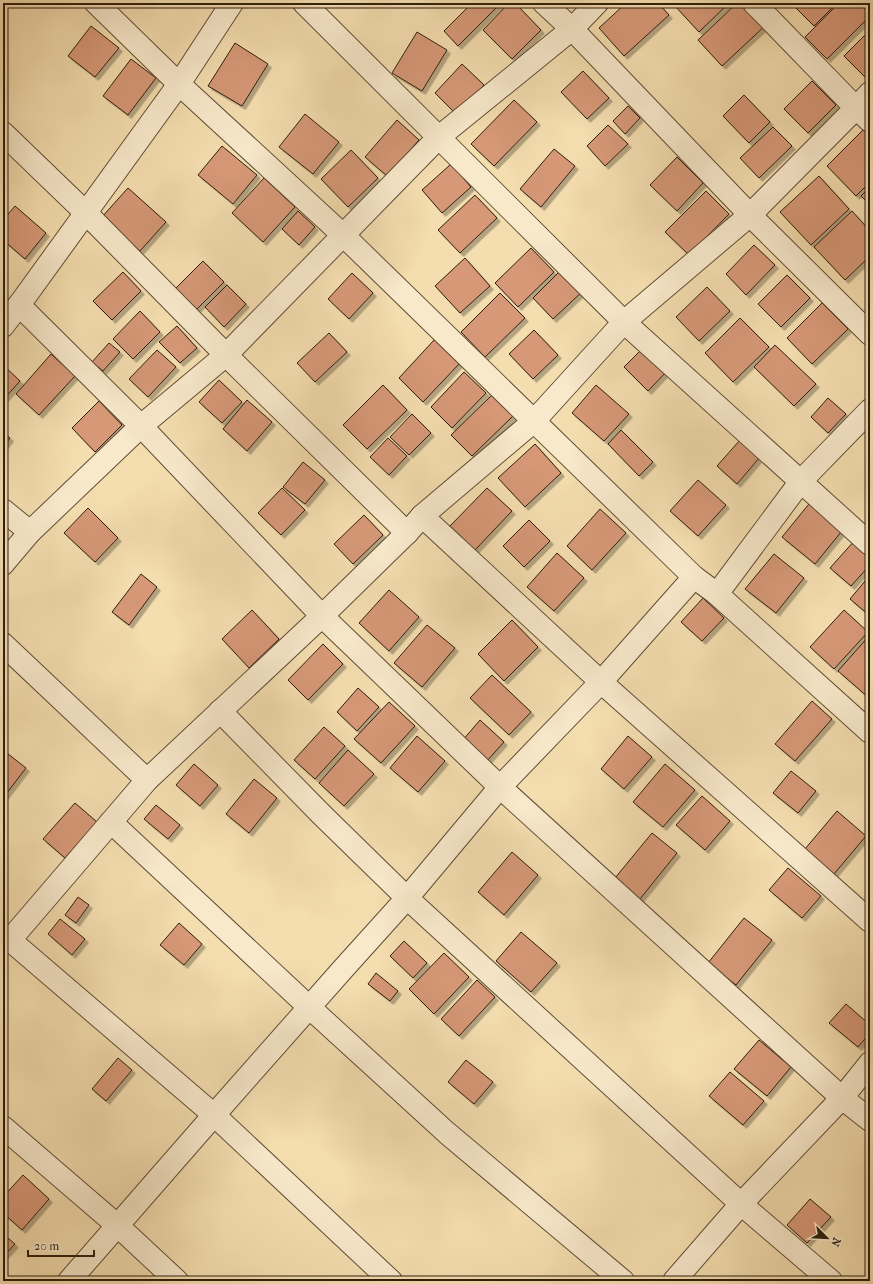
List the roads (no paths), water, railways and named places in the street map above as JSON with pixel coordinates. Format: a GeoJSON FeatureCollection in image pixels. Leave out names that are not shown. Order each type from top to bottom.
{"type":"FeatureCollection","features":[{"type":"Feature","properties":{"kind":"street"},"geometry":{"type":"LineString","coordinates":[[96,3],[179,84],[343,235],[694,577],[716,594],[870,732]]}},
{"type":"Feature","properties":{"kind":"street"},"geometry":{"type":"LineString","coordinates":[[3,326],[20,305],[179,84],[232,3]]}},
{"type":"Feature","properties":{"kind":"street"},"geometry":{"type":"LineString","coordinates":[[304,3],[624,322],[870,544]]}},
{"type":"Feature","properties":{"kind":"street"},"geometry":{"type":"LineString","coordinates":[[544,3],[572,29],[750,215],[870,334]]}},
{"type":"Feature","properties":{"kind":"street"},"geometry":{"type":"LineString","coordinates":[[3,564],[30,532],[141,426],[226,355],[439,137],[572,29],[597,3]]}},
{"type":"Feature","properties":{"kind":"street"},"geometry":{"type":"LineString","coordinates":[[391,1281],[214,1115],[7,937],[147,780],[322,616],[407,533],[422,516],[534,421],[624,322],[750,215],[865,108],[754,3]]}},
{"type":"Feature","properties":{"kind":"street"},"geometry":{"type":"LineString","coordinates":[[3,133],[86,213],[226,355],[407,533]]}},
{"type":"Feature","properties":{"kind":"street"},"geometry":{"type":"LineString","coordinates":[[20,305],[141,426],[322,616],[500,787],[842,1098],[870,1120]]}},
{"type":"Feature","properties":{"kind":"street"},"geometry":{"type":"LineString","coordinates":[[716,594],[801,481],[870,410]]}},
{"type":"Feature","properties":{"kind":"street"},"geometry":{"type":"LineString","coordinates":[[3,510],[30,532]]}},
{"type":"Feature","properties":{"kind":"street"},"geometry":{"type":"LineString","coordinates":[[422,516],[602,682],[870,921]]}},
{"type":"Feature","properties":{"kind":"street"},"geometry":{"type":"LineString","coordinates":[[69,1281],[407,898],[500,787],[602,682],[694,577]]}},
{"type":"Feature","properties":{"kind":"street"},"geometry":{"type":"LineString","coordinates":[[3,644],[147,780]]}},
{"type":"Feature","properties":{"kind":"street"},"geometry":{"type":"LineString","coordinates":[[220,711],[322,815],[407,898],[741,1204],[831,1281]]}},
{"type":"Feature","properties":{"kind":"street"},"geometry":{"type":"LineString","coordinates":[[111,822],[309,1008],[447,1133],[623,1281]]}},
{"type":"Feature","properties":{"kind":"street"},"geometry":{"type":"LineString","coordinates":[[674,1281],[741,1204],[842,1098],[870,1063]]}},
{"type":"Feature","properties":{"kind":"street"},"geometry":{"type":"LineString","coordinates":[[3,1127],[118,1226],[177,1281]]}}]}
